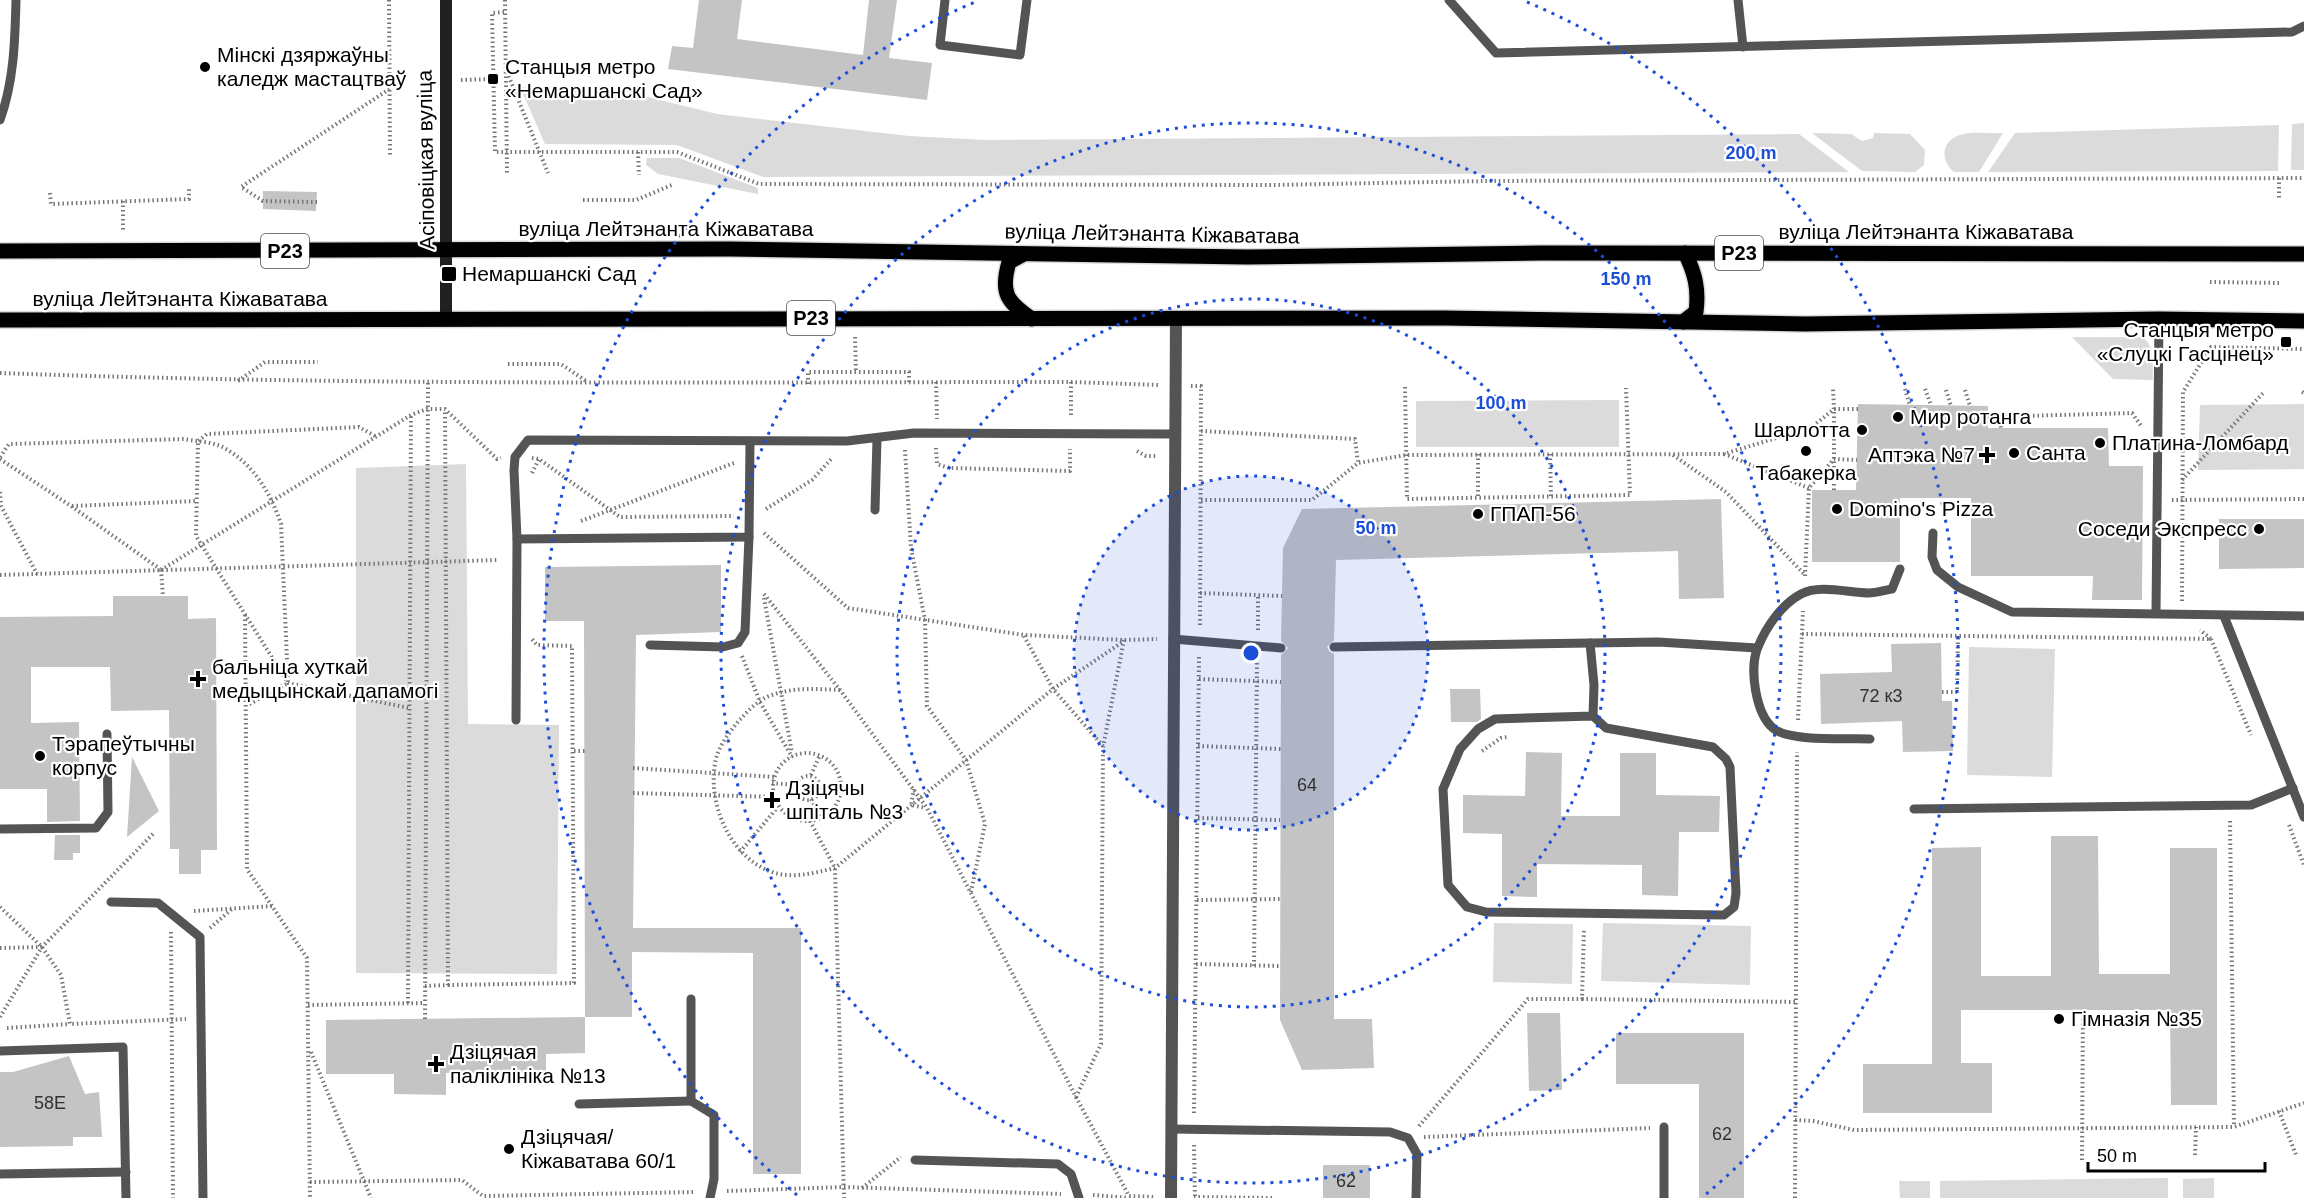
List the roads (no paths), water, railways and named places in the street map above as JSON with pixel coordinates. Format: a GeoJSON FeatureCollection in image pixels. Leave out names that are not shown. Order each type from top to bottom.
{"type":"FeatureCollection","features":[{"type":"Feature","properties":{"kind":"main road","name":"Асіповіцкая вуліца"},"geometry":{"type":"LineString","coordinates":[[446,0],[444,81],[446,320]]}},
{"type":"Feature","properties":{"kind":"main road","name":"вуліца Лейтэнанта Кіжаватава"},"geometry":{"type":"LineString","coordinates":[[0,251],[729,249],[1246,257],[1686,253],[2304,254]]}},
{"type":"Feature","properties":{"kind":"main road"},"geometry":{"type":"LineString","coordinates":[[1683,322],[1696,312],[1698,293],[1694,272],[1686,253]]}},
{"type":"Feature","properties":{"kind":"main road"},"geometry":{"type":"LineString","coordinates":[[1024,254],[1009,262],[1005,286],[1012,305],[1032,319]]}},
{"type":"Feature","properties":{"kind":"main road","name":"вуліца Лейтэнанта Кіжаватава"},"geometry":{"type":"LineString","coordinates":[[0,320],[1444,318],[1805,324],[2159,319],[2304,321]]}},
{"type":"Feature","properties":{"kind":"street"},"geometry":{"type":"LineString","coordinates":[[1171,1197],[1176,319]]}},
{"type":"Feature","properties":{"kind":"lane"},"geometry":{"type":"LineString","coordinates":[[0,120],[8,98],[14,55],[16,0]]}},
{"type":"Feature","properties":{"kind":"lane"},"geometry":{"type":"LineString","coordinates":[[945,0],[940,45],[1020,55],[1027,0]]}},
{"type":"Feature","properties":{"kind":"lane"},"geometry":{"type":"LineString","coordinates":[[1449,0],[1496,53],[2292,32],[2304,26]]}},
{"type":"Feature","properties":{"kind":"lane"},"geometry":{"type":"LineString","coordinates":[[1738,0],[1743,47]]}},
{"type":"Feature","properties":{"kind":"lane"},"geometry":{"type":"LineString","coordinates":[[2156,613],[2159,319]]}},
{"type":"Feature","properties":{"kind":"lane"},"geometry":{"type":"LineString","coordinates":[[516,720],[515,457],[528,440],[750,442],[847,441],[914,433],[1174,434]]}},
{"type":"Feature","properties":{"kind":"lane"},"geometry":{"type":"LineString","coordinates":[[875,510],[877,439]]}},
{"type":"Feature","properties":{"kind":"lane"},"geometry":{"type":"LineString","coordinates":[[650,645],[723,647],[738,643],[745,632],[750,442]]}},
{"type":"Feature","properties":{"kind":"lane"},"geometry":{"type":"LineString","coordinates":[[1933,533],[1932,557],[1937,570],[1958,587],[2012,612],[2304,616]]}},
{"type":"Feature","properties":{"kind":"lane"},"geometry":{"type":"LineString","coordinates":[[517,539],[749,537]]}},
{"type":"Feature","properties":{"kind":"lane"},"geometry":{"type":"LineString","coordinates":[[1870,739],[1797,736],[1774,729],[1763,714],[1755,693],[1757,648],[1787,602],[1804,592],[1828,590],[1872,593],[1892,589],[1900,569]]}},
{"type":"Feature","properties":{"kind":"lane"},"geometry":{"type":"LineString","coordinates":[[2224,616],[2304,817]]}},
{"type":"Feature","properties":{"kind":"lane"},"geometry":{"type":"LineString","coordinates":[[1173,639],[1281,648]]}},
{"type":"Feature","properties":{"kind":"lane"},"geometry":{"type":"LineString","coordinates":[[1334,647],[1658,642],[1757,648]]}},
{"type":"Feature","properties":{"kind":"lane"},"geometry":{"type":"LineString","coordinates":[[1590,643],[1594,685],[1593,716],[1606,728],[1713,747],[1726,759],[1730,767],[1736,893],[1734,907],[1724,915],[1486,912],[1467,907],[1448,885],[1443,789],[1460,749],[1478,729],[1495,719],[1593,716]]}},
{"type":"Feature","properties":{"kind":"lane"},"geometry":{"type":"LineString","coordinates":[[0,829],[96,828],[108,812],[107,734]]}},
{"type":"Feature","properties":{"kind":"lane"},"geometry":{"type":"LineString","coordinates":[[1914,809],[2251,805],[2293,788]]}},
{"type":"Feature","properties":{"kind":"lane"},"geometry":{"type":"LineString","coordinates":[[111,902],[158,903],[200,937],[203,1019],[203,1198]]}},
{"type":"Feature","properties":{"kind":"lane"},"geometry":{"type":"LineString","coordinates":[[691,999],[691,1101]]}},
{"type":"Feature","properties":{"kind":"lane"},"geometry":{"type":"LineString","coordinates":[[0,1051],[123,1047],[126,1198]]}},
{"type":"Feature","properties":{"kind":"lane"},"geometry":{"type":"LineString","coordinates":[[579,1104],[691,1101],[714,1115],[712,1195]]}},
{"type":"Feature","properties":{"kind":"lane"},"geometry":{"type":"LineString","coordinates":[[1664,1127],[1664,1198]]}},
{"type":"Feature","properties":{"kind":"lane"},"geometry":{"type":"LineString","coordinates":[[1171,1129],[1390,1132],[1408,1138],[1417,1154],[1416,1198]]}},
{"type":"Feature","properties":{"kind":"lane"},"geometry":{"type":"LineString","coordinates":[[915,1160],[1058,1164],[1071,1174],[1079,1196]]}},
{"type":"Feature","properties":{"kind":"lane"},"geometry":{"type":"LineString","coordinates":[[0,1174],[126,1172]]}},
{"type":"Feature","properties":{"kind":"place","name":"Мінскі дзяржаўны каледж мастацтваў"},"geometry":{"type":"Point","coordinates":[205,67]}},
{"type":"Feature","properties":{"kind":"place","name":"Станцыя метро «Немаршанскі Сад»"},"geometry":{"type":"Point","coordinates":[493,79]}},
{"type":"Feature","properties":{"kind":"place","name":"Немаршанскі Сад"},"geometry":{"type":"Point","coordinates":[449,274]}},
{"type":"Feature","properties":{"kind":"place","name":"Станцыя метро «Слуцкі Гасцінец»"},"geometry":{"type":"Point","coordinates":[2286,342]}},
{"type":"Feature","properties":{"kind":"place","name":"Мир ротанга"},"geometry":{"type":"Point","coordinates":[1898,417]}},
{"type":"Feature","properties":{"kind":"place","name":"Шарлотта"},"geometry":{"type":"Point","coordinates":[1862,430]}},
{"type":"Feature","properties":{"kind":"place","name":"Платина-Ломбард"},"geometry":{"type":"Point","coordinates":[2100,443]}},
{"type":"Feature","properties":{"kind":"place","name":"Табакерка"},"geometry":{"type":"Point","coordinates":[1806,451]}},
{"type":"Feature","properties":{"kind":"place","name":"Санта"},"geometry":{"type":"Point","coordinates":[2014,453]}},
{"type":"Feature","properties":{"kind":"place","name":"Аптэка №7"},"geometry":{"type":"Point","coordinates":[1987,455]}},
{"type":"Feature","properties":{"kind":"place","name":"Domino's Pizza"},"geometry":{"type":"Point","coordinates":[1837,509]}},
{"type":"Feature","properties":{"kind":"place","name":"ГПАП-56"},"geometry":{"type":"Point","coordinates":[1478,514]}},
{"type":"Feature","properties":{"kind":"place","name":"Соседи Экспресс"},"geometry":{"type":"Point","coordinates":[2259,529]}},
{"type":"Feature","properties":{"kind":"place","name":"бальніца хуткай медыцынскай дапамогі"},"geometry":{"type":"Point","coordinates":[198,679]}},
{"type":"Feature","properties":{"kind":"place","name":"Тэрапеўтычны корпус"},"geometry":{"type":"Point","coordinates":[40,756]}},
{"type":"Feature","properties":{"kind":"place","name":"Дзіцячы шпіталь №3"},"geometry":{"type":"Point","coordinates":[772,800]}},
{"type":"Feature","properties":{"kind":"place","name":"Гімназія №35"},"geometry":{"type":"Point","coordinates":[2059,1019]}},
{"type":"Feature","properties":{"kind":"place","name":"Дзіцячая паліклініка №13"},"geometry":{"type":"Point","coordinates":[436,1064]}},
{"type":"Feature","properties":{"kind":"place","name":"Дзіцячая/ Кіжаватава 60/1"},"geometry":{"type":"Point","coordinates":[509,1149]}}]}
